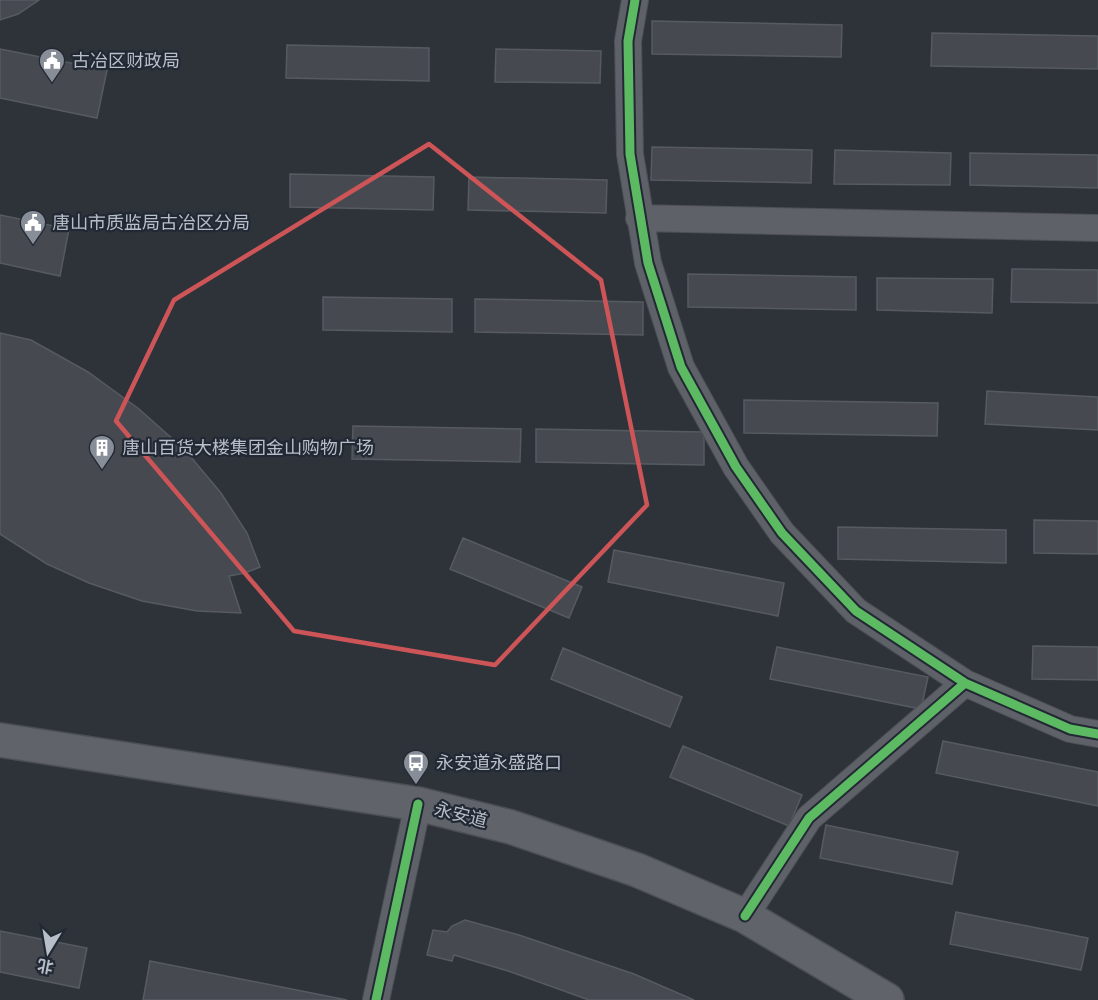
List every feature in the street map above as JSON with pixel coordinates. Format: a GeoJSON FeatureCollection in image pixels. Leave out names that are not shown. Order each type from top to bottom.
{"type":"FeatureCollection","features":[{"type":"Feature","properties":{"kind":"main road","name":"永安道"},"geometry":{"type":"LineString","coordinates":[[0,740],[418,804],[511,827],[627,866],[746,916],[887,1000]]}},
{"type":"Feature","properties":{"kind":"street"},"geometry":{"type":"LineString","coordinates":[[635,0],[628,41],[630,154],[648,263],[681,367],[736,467],[775,523],[856,611],[965,683],[1070,729],[1098,734]]}},
{"type":"Feature","properties":{"kind":"street"},"geometry":{"type":"LineString","coordinates":[[639,218],[1098,228]]}},
{"type":"Feature","properties":{"kind":"street"},"geometry":{"type":"LineString","coordinates":[[746,916],[809,818],[965,683]]}},
{"type":"Feature","properties":{"kind":"street"},"geometry":{"type":"LineString","coordinates":[[375,1000],[418,804]]}},
{"type":"Feature","properties":{"kind":"highlighted area"},"geometry":{"type":"Polygon","coordinates":[[[429,144],[601,280],[647,505],[495,665],[294,631],[116,421],[174,300],[429,144]]]}},
{"type":"Feature","properties":{"kind":"building"},"geometry":{"type":"Polygon","coordinates":[[[0,0],[39,0],[18,14],[0,20],[0,0]]]}},
{"type":"Feature","properties":{"kind":"building"},"geometry":{"type":"Polygon","coordinates":[[[652,21],[842,25],[841,57],[652,54],[652,21]]]}},
{"type":"Feature","properties":{"kind":"building"},"geometry":{"type":"Polygon","coordinates":[[[932,33],[1098,36],[1098,69],[931,66],[932,33]]]}},
{"type":"Feature","properties":{"kind":"building"},"geometry":{"type":"Polygon","coordinates":[[[287,45],[429,48],[429,81],[286,78],[287,45]]]}},
{"type":"Feature","properties":{"kind":"building","name":"古冶区财政局"},"geometry":{"type":"Polygon","coordinates":[[[0,49],[107,70],[97,118],[0,98],[0,49]]]}},
{"type":"Feature","properties":{"kind":"building"},"geometry":{"type":"Polygon","coordinates":[[[496,49],[601,51],[600,83],[495,82],[496,49]]]}},
{"type":"Feature","properties":{"kind":"building"},"geometry":{"type":"Polygon","coordinates":[[[652,147],[812,150],[811,183],[651,180],[652,147]]]}},
{"type":"Feature","properties":{"kind":"building"},"geometry":{"type":"Polygon","coordinates":[[[835,150],[951,153],[950,185],[834,184],[835,150]]]}},
{"type":"Feature","properties":{"kind":"building"},"geometry":{"type":"Polygon","coordinates":[[[970,153],[1098,155],[1098,188],[970,185],[970,153]]]}},
{"type":"Feature","properties":{"kind":"building"},"geometry":{"type":"Polygon","coordinates":[[[290,174],[434,177],[433,210],[290,207],[290,174]]]}},
{"type":"Feature","properties":{"kind":"building"},"geometry":{"type":"Polygon","coordinates":[[[469,177],[607,180],[606,213],[468,210],[469,177]]]}},
{"type":"Feature","properties":{"kind":"building","name":"唐山市质监局古冶区分局"},"geometry":{"type":"Polygon","coordinates":[[[0,215],[69,229],[60,276],[0,263],[0,215]]]}},
{"type":"Feature","properties":{"kind":"building"},"geometry":{"type":"Polygon","coordinates":[[[1012,269],[1098,270],[1098,303],[1011,302],[1012,269]]]}},
{"type":"Feature","properties":{"kind":"building"},"geometry":{"type":"Polygon","coordinates":[[[688,274],[856,277],[856,310],[688,307],[688,274]]]}},
{"type":"Feature","properties":{"kind":"building"},"geometry":{"type":"Polygon","coordinates":[[[877,278],[993,279],[992,313],[877,310],[877,278]]]}},
{"type":"Feature","properties":{"kind":"building"},"geometry":{"type":"Polygon","coordinates":[[[323,297],[452,299],[452,332],[323,330],[323,297]]]}},
{"type":"Feature","properties":{"kind":"building"},"geometry":{"type":"Polygon","coordinates":[[[475,299],[643,302],[643,335],[475,332],[475,299]]]}},
{"type":"Feature","properties":{"kind":"building","name":"唐山百货大楼集团金山购物广场"},"geometry":{"type":"Polygon","coordinates":[[[0,333],[31,340],[88,372],[139,409],[185,450],[221,493],[247,533],[260,567],[229,576],[241,613],[197,611],[142,601],[89,583],[47,564],[0,534],[0,333]]]}},
{"type":"Feature","properties":{"kind":"building"},"geometry":{"type":"Polygon","coordinates":[[[987,391],[1098,397],[1098,430],[985,424],[987,391]]]}},
{"type":"Feature","properties":{"kind":"building"},"geometry":{"type":"Polygon","coordinates":[[[744,400],[938,403],[937,436],[744,433],[744,400]]]}},
{"type":"Feature","properties":{"kind":"building"},"geometry":{"type":"Polygon","coordinates":[[[353,426],[521,429],[520,462],[352,459],[353,426]]]}},
{"type":"Feature","properties":{"kind":"building"},"geometry":{"type":"Polygon","coordinates":[[[536,429],[704,432],[704,465],[536,462],[536,429]]]}},
{"type":"Feature","properties":{"kind":"building"},"geometry":{"type":"Polygon","coordinates":[[[1034,520],[1098,521],[1098,554],[1034,553],[1034,520]]]}},
{"type":"Feature","properties":{"kind":"building"},"geometry":{"type":"Polygon","coordinates":[[[838,527],[1006,530],[1006,563],[838,559],[838,527]]]}},
{"type":"Feature","properties":{"kind":"building"},"geometry":{"type":"Polygon","coordinates":[[[463,538],[582,587],[569,618],[450,569],[463,538]]]}},
{"type":"Feature","properties":{"kind":"building"},"geometry":{"type":"Polygon","coordinates":[[[614,550],[784,583],[778,616],[608,582],[614,550]]]}},
{"type":"Feature","properties":{"kind":"building"},"geometry":{"type":"Polygon","coordinates":[[[1033,646],[1098,647],[1098,680],[1032,679],[1033,646]]]}},
{"type":"Feature","properties":{"kind":"building"},"geometry":{"type":"Polygon","coordinates":[[[777,647],[928,677],[921,709],[770,679],[777,647]]]}},
{"type":"Feature","properties":{"kind":"building"},"geometry":{"type":"Polygon","coordinates":[[[563,648],[682,697],[670,727],[551,679],[563,648]]]}},
{"type":"Feature","properties":{"kind":"building"},"geometry":{"type":"Polygon","coordinates":[[[943,741],[1098,772],[1098,806],[936,773],[943,741]]]}},
{"type":"Feature","properties":{"kind":"building"},"geometry":{"type":"Polygon","coordinates":[[[683,746],[802,795],[789,826],[670,777],[683,746]]]}},
{"type":"Feature","properties":{"kind":"building"},"geometry":{"type":"Polygon","coordinates":[[[826,825],[958,852],[952,884],[820,858],[826,825]]]}},
{"type":"Feature","properties":{"kind":"building"},"geometry":{"type":"Polygon","coordinates":[[[956,912],[1088,938],[1081,970],[950,944],[956,912]]]}},
{"type":"Feature","properties":{"kind":"building"},"geometry":{"type":"Polygon","coordinates":[[[465,920],[519,935],[634,974],[694,1000],[589,1000],[508,971],[454,955],[452,961],[427,955],[433,930],[447,932],[452,926],[465,920]]]}},
{"type":"Feature","properties":{"kind":"building"},"geometry":{"type":"Polygon","coordinates":[[[0,931],[87,948],[79,988],[0,972],[0,931]]]}},
{"type":"Feature","properties":{"kind":"building"},"geometry":{"type":"Polygon","coordinates":[[[150,961],[347,1000],[143,1000],[150,961]]]}},
{"type":"Feature","properties":{"kind":"cycle path"},"geometry":{"type":"LineString","coordinates":[[635,0],[628,41],[630,154],[648,263],[681,367],[736,467],[782,533],[856,611],[965,683],[1070,729],[1098,734]]}},
{"type":"Feature","properties":{"kind":"cycle path"},"geometry":{"type":"LineString","coordinates":[[745,916],[809,818],[965,683]]}},
{"type":"Feature","properties":{"kind":"cycle path"},"geometry":{"type":"LineString","coordinates":[[376,1000],[418,804]]}},
{"type":"Feature","properties":{"kind":"place","name":"古冶区财政局"},"geometry":{"type":"Point","coordinates":[52,84]}},
{"type":"Feature","properties":{"kind":"place","name":"唐山市质监局古冶区分局"},"geometry":{"type":"Point","coordinates":[33,246]}},
{"type":"Feature","properties":{"kind":"place","name":"唐山百货大楼集团金山购物广场"},"geometry":{"type":"Point","coordinates":[102,471]}},
{"type":"Feature","properties":{"kind":"place","name":"永安道永盛路口"},"geometry":{"type":"Point","coordinates":[416,786]}}]}
